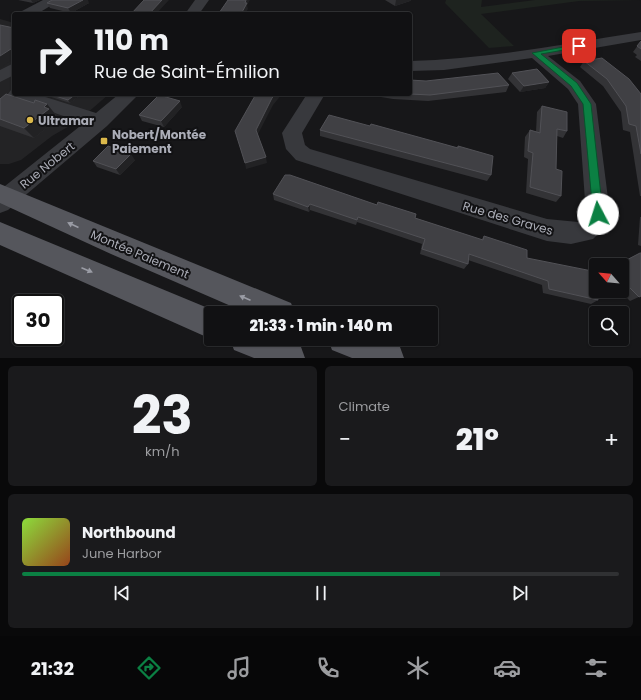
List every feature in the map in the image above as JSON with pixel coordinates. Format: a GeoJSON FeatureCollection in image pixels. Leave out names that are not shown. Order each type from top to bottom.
{"type":"FeatureCollection","features":[{"type":"Feature","properties":{"kind":"main road","name":"Montée Paiement"},"geometry":{"type":"LineString","coordinates":[[3,197],[264,306]]}},
{"type":"Feature","properties":{"kind":"main road"},"geometry":{"type":"LineString","coordinates":[[0,233],[204,321]]}},
{"type":"Feature","properties":{"kind":"main road"},"geometry":{"type":"LineString","coordinates":[[262,346],[290,358]]}},
{"type":"Feature","properties":{"kind":"main road"},"geometry":{"type":"LineString","coordinates":[[360,346],[389,358]]}},
{"type":"Feature","properties":{"kind":"street"},"geometry":{"type":"LineString","coordinates":[[31,12],[53,0]]}},
{"type":"Feature","properties":{"kind":"street"},"geometry":{"type":"LineString","coordinates":[[193,12],[202,0]]}},
{"type":"Feature","properties":{"kind":"street"},"geometry":{"type":"LineString","coordinates":[[412,66],[444,65],[535,53],[641,36]]}},
{"type":"Feature","properties":{"kind":"street","name":"Rue des Graves"},"geometry":{"type":"LineString","coordinates":[[315,96],[292,133],[296,149],[303,155],[547,230],[564,233],[578,233],[587,230],[595,224],[598,214],[587,104],[574,85],[535,53]]}},
{"type":"Feature","properties":{"kind":"street"},"geometry":{"type":"LineString","coordinates":[[0,77],[12,69]]}},
{"type":"Feature","properties":{"kind":"street"},"geometry":{"type":"LineString","coordinates":[[0,100],[12,96]]}},
{"type":"Feature","properties":{"kind":"street"},"geometry":{"type":"LineString","coordinates":[[22,96],[100,121]]}},
{"type":"Feature","properties":{"kind":"street","name":"Rue Nobert"},"geometry":{"type":"LineString","coordinates":[[3,197],[100,121],[128,96]]}},
{"type":"Feature","properties":{"kind":"shaded area"},"geometry":{"type":"Polygon","coordinates":[[[446,0],[482,0],[481,7],[535,0],[641,0],[579,1],[481,14],[514,46],[489,48],[445,3],[446,0]]]}},
{"type":"Feature","properties":{"kind":"shaded area"},"geometry":{"type":"Polygon","coordinates":[[[0,19],[12,22],[12,96],[107,96],[78,121],[52,136],[21,160],[9,164],[0,164],[0,19]]]}},
{"type":"Feature","properties":{"kind":"building"},"geometry":{"type":"Polygon","coordinates":[[[52,0],[83,0],[68,8],[47,3],[52,0]]]}},
{"type":"Feature","properties":{"kind":"building"},"geometry":{"type":"Polygon","coordinates":[[[144,0],[162,0],[151,12],[133,12],[144,0]]]}},
{"type":"Feature","properties":{"kind":"building"},"geometry":{"type":"Polygon","coordinates":[[[228,0],[246,0],[245,3],[247,3],[242,12],[220,12],[228,0]]]}},
{"type":"Feature","properties":{"kind":"building"},"geometry":{"type":"Polygon","coordinates":[[[0,25],[12,28],[12,48],[0,56],[0,25]]]}},
{"type":"Feature","properties":{"kind":"building"},"geometry":{"type":"Polygon","coordinates":[[[641,41],[641,49],[637,46],[641,41]]]}},
{"type":"Feature","properties":{"kind":"building"},"geometry":{"type":"Polygon","coordinates":[[[602,58],[629,79],[641,94],[641,154],[636,126],[629,124],[626,106],[607,79],[584,61],[602,58]]]}},
{"type":"Feature","properties":{"kind":"building"},"geometry":{"type":"Polygon","coordinates":[[[537,69],[549,82],[524,86],[512,73],[537,69]]]}},
{"type":"Feature","properties":{"kind":"building"},"geometry":{"type":"Polygon","coordinates":[[[498,73],[509,85],[430,95],[412,94],[412,80],[426,81],[498,73]]]}},
{"type":"Feature","properties":{"kind":"building"},"geometry":{"type":"Polygon","coordinates":[[[6,94],[34,103],[35,100],[47,104],[44,107],[49,109],[24,128],[0,119],[0,99],[6,94]]]}},
{"type":"Feature","properties":{"kind":"building"},"geometry":{"type":"Polygon","coordinates":[[[55,96],[73,96],[68,100],[55,96]]]}},
{"type":"Feature","properties":{"kind":"building"},"geometry":{"type":"Polygon","coordinates":[[[158,96],[180,101],[161,121],[139,115],[158,96]]]}},
{"type":"Feature","properties":{"kind":"building"},"geometry":{"type":"Polygon","coordinates":[[[255,96],[274,96],[256,130],[266,157],[245,163],[235,131],[255,96]]]}},
{"type":"Feature","properties":{"kind":"building"},"geometry":{"type":"Polygon","coordinates":[[[542,106],[567,112],[567,131],[557,129],[556,169],[562,171],[561,196],[530,187],[533,153],[528,151],[530,130],[540,133],[542,106]]]}},
{"type":"Feature","properties":{"kind":"building"},"geometry":{"type":"Polygon","coordinates":[[[329,115],[370,126],[371,124],[493,156],[491,175],[320,130],[329,115]]]}},
{"type":"Feature","properties":{"kind":"building"},"geometry":{"type":"Polygon","coordinates":[[[108,146],[131,154],[116,169],[93,161],[108,146]]]}},
{"type":"Feature","properties":{"kind":"building"},"geometry":{"type":"Polygon","coordinates":[[[285,175],[290,175],[377,205],[378,202],[416,214],[415,218],[483,240],[484,236],[527,250],[527,258],[589,270],[589,298],[549,289],[548,281],[469,254],[468,264],[422,249],[425,239],[358,217],[357,220],[310,204],[308,207],[273,194],[285,175]]]}},
{"type":"Feature","properties":{"kind":"building"},"geometry":{"type":"Polygon","coordinates":[[[641,253],[641,296],[639,297],[629,287],[629,259],[641,253]]]}},
{"type":"Feature","properties":{"kind":"place","name":"Ultramar"},"geometry":{"type":"Point","coordinates":[30,120]}},
{"type":"Feature","properties":{"kind":"place","name":"Nobert/Montée Paiement"},"geometry":{"type":"Point","coordinates":[104,141]}},
{"type":"Feature","properties":{"kind":"route"},"geometry":{"type":"LineString","coordinates":[[579,46],[535,53],[551,64],[574,85],[582,94],[587,104],[598,214]]}}]}
